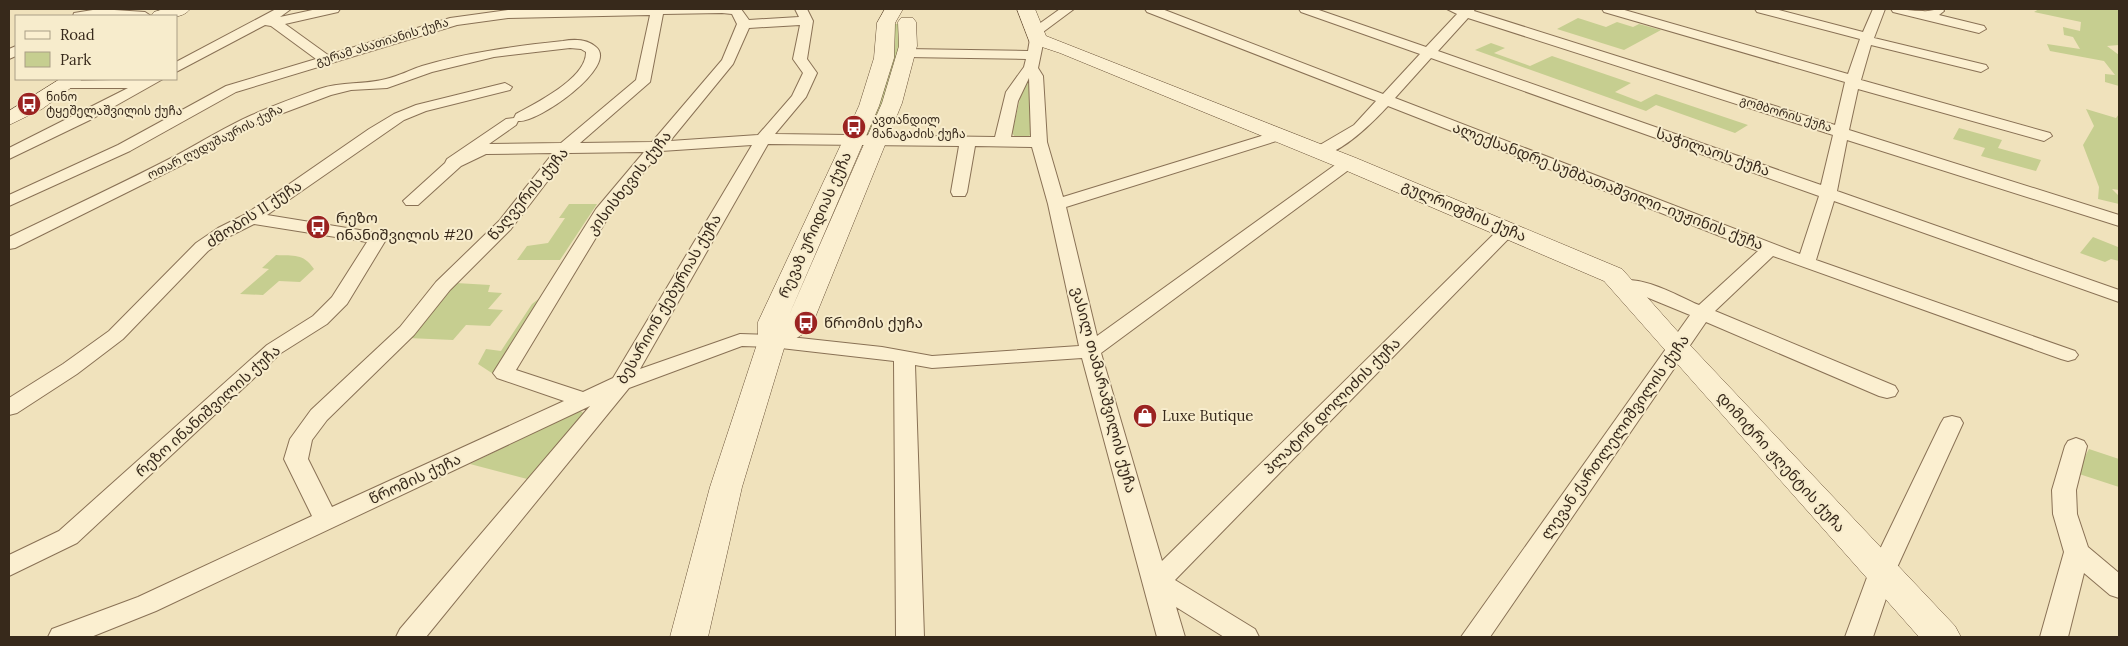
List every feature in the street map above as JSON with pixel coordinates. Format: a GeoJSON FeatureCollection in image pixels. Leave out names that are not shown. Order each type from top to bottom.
{"type":"FeatureCollection","features":[{"type":"Feature","properties":{"kind":"street"},"geometry":{"type":"LineString","coordinates":[[163,15],[181,9]]}},
{"type":"Feature","properties":{"kind":"street"},"geometry":{"type":"LineString","coordinates":[[178,67],[269,21],[285,9]]}},
{"type":"Feature","properties":{"kind":"street"},"geometry":{"type":"LineString","coordinates":[[269,21],[334,9]]}},
{"type":"Feature","properties":{"kind":"street"},"geometry":{"type":"LineString","coordinates":[[1026,9],[1035,48]]}},
{"type":"Feature","properties":{"kind":"street"},"geometry":{"type":"LineString","coordinates":[[1002,142],[1014,87],[1035,48],[1068,9]]}},
{"type":"Feature","properties":{"kind":"street","name":"ალექსანდრე სუმბათაშვილი-იუჟინის ქუჩა"},"geometry":{"type":"LineString","coordinates":[[1151,9],[1388,99],[1806,263],[2068,355]]}},
{"type":"Feature","properties":{"kind":"street","name":"საჭილაოს ქუჩა"},"geometry":{"type":"LineString","coordinates":[[1305,9],[1829,192],[2013,260],[2119,296]]}},
{"type":"Feature","properties":{"kind":"street"},"geometry":{"type":"LineString","coordinates":[[1608,9],[2044,136]]}},
{"type":"Feature","properties":{"kind":"street"},"geometry":{"type":"LineString","coordinates":[[1761,9],[1982,68]]}},
{"type":"Feature","properties":{"kind":"street"},"geometry":{"type":"LineString","coordinates":[[1806,263],[1818,233],[1829,192],[1854,81],[1867,38],[1879,9]]}},
{"type":"Feature","properties":{"kind":"street"},"geometry":{"type":"LineString","coordinates":[[1897,9],[1979,29]]}},
{"type":"Feature","properties":{"kind":"street"},"geometry":{"type":"LineString","coordinates":[[1926,16],[1942,9]]}},
{"type":"Feature","properties":{"kind":"street","name":"გურამ ასათიანის ქუჩა"},"geometry":{"type":"LineString","coordinates":[[9,201],[124,148],[231,89],[472,17],[572,10],[736,11],[742,17],[744,24]]}},
{"type":"Feature","properties":{"kind":"street","name":"წაღვერის ქუჩა"},"geometry":{"type":"LineString","coordinates":[[327,521],[296,459],[301,439],[319,415],[407,331],[443,286],[505,224],[564,149],[643,82],[647,70],[657,10]]}},
{"type":"Feature","properties":{"kind":"street"},"geometry":{"type":"LineString","coordinates":[[1319,152],[1359,128],[1388,99],[1462,10]]}},
{"type":"Feature","properties":{"kind":"street","name":"გომბორის ქუჩა"},"geometry":{"type":"LineString","coordinates":[[1462,10],[2119,221]]}},
{"type":"Feature","properties":{"kind":"street"},"geometry":{"type":"LineString","coordinates":[[85,15],[102,12],[134,15]]}},
{"type":"Feature","properties":{"kind":"street"},"geometry":{"type":"LineString","coordinates":[[744,24],[804,15]]}},
{"type":"Feature","properties":{"kind":"street","name":"ბესარიონ ქებურიას ქუჩა"},"geometry":{"type":"LineString","coordinates":[[410,637],[621,383],[693,256],[764,139],[799,97],[806,83],[810,73],[800,59],[804,15]]}},
{"type":"Feature","properties":{"kind":"street","name":"რევაზ ურიდიას ქუჩა"},"geometry":{"type":"LineString","coordinates":[[865,140],[892,103],[906,53],[896,17]]}},
{"type":"Feature","properties":{"kind":"street","name":"რევაზ ურიდიას ქუჩა"},"geometry":{"type":"LineString","coordinates":[[772,341],[798,325],[865,140],[869,106],[896,17]]}},
{"type":"Feature","properties":{"kind":"street"},"geometry":{"type":"LineString","coordinates":[[269,21],[326,60]]}},
{"type":"Feature","properties":{"kind":"street","name":"კისისხევის ქუჩა"},"geometry":{"type":"LineString","coordinates":[[584,400],[504,373],[605,209],[728,61],[744,24]]}},
{"type":"Feature","properties":{"kind":"street","name":"ოთარ ღუდუშაურის ქუჩა"},"geometry":{"type":"LineString","coordinates":[[9,244],[184,158],[257,118],[320,93],[352,86],[387,84],[427,69],[504,52],[570,44],[585,45],[593,51],[594,57],[587,73],[545,105],[516,120],[453,161],[455,163]]}},
{"type":"Feature","properties":{"kind":"street"},"geometry":{"type":"LineString","coordinates":[[906,53],[1035,48]]}},
{"type":"Feature","properties":{"kind":"street","name":"გულრიფშის ქუჩა"},"geometry":{"type":"LineString","coordinates":[[1035,48],[1067,49],[1277,136],[1348,163],[1605,271],[1624,285],[1638,287],[1887,391]]}},
{"type":"Feature","properties":{"kind":"street","name":"ვასილ თამარაშვილის ქუჩა"},"geometry":{"type":"LineString","coordinates":[[1035,48],[1039,142],[1058,204],[1090,351],[1157,582],[1170,637]]}},
{"type":"Feature","properties":{"kind":"street"},"geometry":{"type":"LineString","coordinates":[[9,119],[35,106],[69,81],[151,82]]}},
{"type":"Feature","properties":{"kind":"street"},"geometry":{"type":"LineString","coordinates":[[9,154],[151,82]]}},
{"type":"Feature","properties":{"kind":"street","name":"ძმობის II ქუჩა"},"geometry":{"type":"LineString","coordinates":[[9,408],[70,369],[116,335],[202,247],[224,232],[252,218],[399,117],[444,101],[505,87]]}},
{"type":"Feature","properties":{"kind":"street"},"geometry":{"type":"LineString","coordinates":[[1058,204],[1277,136]]}},
{"type":"Feature","properties":{"kind":"street"},"geometry":{"type":"LineString","coordinates":[[412,201],[455,163],[484,149],[655,147],[764,139],[1039,142]]}},
{"type":"Feature","properties":{"kind":"street"},"geometry":{"type":"LineString","coordinates":[[959,192],[968,142]]}},
{"type":"Feature","properties":{"kind":"street"},"geometry":{"type":"LineString","coordinates":[[1090,351],[1348,163]]}},
{"type":"Feature","properties":{"kind":"street","name":"რეზო ინანიშვილის ქუჩა"},"geometry":{"type":"LineString","coordinates":[[9,566],[68,537],[274,349],[320,320],[340,300],[378,238],[371,235],[252,218]]}},
{"type":"Feature","properties":{"kind":"street","name":"პლატონ დოლიძის ქუჩა"},"geometry":{"type":"LineString","coordinates":[[1157,582],[1508,230]]}},
{"type":"Feature","properties":{"kind":"street","name":"ლევან ქართლელიშვილის ქუჩა"},"geometry":{"type":"LineString","coordinates":[[1475,637],[1702,313],[1770,249]]}},
{"type":"Feature","properties":{"kind":"street","name":"დიმიტრი ჟღენტის ქუჩა"},"geometry":{"type":"LineString","coordinates":[[1624,285],[1677,348],[1942,637]]}},
{"type":"Feature","properties":{"kind":"street","name":"წრომის ქუჩა"},"geometry":{"type":"LineString","coordinates":[[62,637],[147,604],[621,383],[740,340],[772,341],[932,362],[1090,351]]}},
{"type":"Feature","properties":{"kind":"street"},"geometry":{"type":"LineString","coordinates":[[689,637],[726,487],[772,341]]}},
{"type":"Feature","properties":{"kind":"street"},"geometry":{"type":"LineString","coordinates":[[904,357],[910,637]]}},
{"type":"Feature","properties":{"kind":"street"},"geometry":{"type":"LineString","coordinates":[[1860,637],[1882,572],[1951,426]]}},
{"type":"Feature","properties":{"kind":"street"},"geometry":{"type":"LineString","coordinates":[[2076,446],[2064,490],[2065,514],[2077,552],[2119,588]]}},
{"type":"Feature","properties":{"kind":"street"},"geometry":{"type":"LineString","coordinates":[[2054,637],[2077,552]]}},
{"type":"Feature","properties":{"kind":"street"},"geometry":{"type":"LineString","coordinates":[[1157,582],[1245,637]]}},
{"type":"Feature","properties":{"kind":"green space"},"geometry":{"type":"Polygon","coordinates":[[[2039,9],[2119,9],[2119,45],[2107,46],[2119,55],[2119,86],[2105,82],[2105,74],[2115,75],[2104,61],[2050,51],[2047,44],[2080,49],[2073,37],[2064,35],[2063,27],[2080,31],[2081,22],[2034,12],[2039,9]]]}},
{"type":"Feature","properties":{"kind":"green space"},"geometry":{"type":"Polygon","coordinates":[[[1578,18],[1606,27],[1617,22],[1633,27],[1639,24],[1661,30],[1624,50],[1557,29],[1578,18]]]}},
{"type":"Feature","properties":{"kind":"green space"},"geometry":{"type":"Polygon","coordinates":[[[890,24],[903,24],[901,57],[872,138],[860,138],[890,24]]]}},
{"type":"Feature","properties":{"kind":"green space"},"geometry":{"type":"Polygon","coordinates":[[[1491,43],[1505,48],[1494,53],[1530,66],[1552,56],[1631,83],[1615,92],[1641,102],[1656,94],[1748,125],[1735,133],[1656,105],[1646,111],[1475,50],[1491,43]]]}},
{"type":"Feature","properties":{"kind":"green space"},"geometry":{"type":"Polygon","coordinates":[[[1032,76],[1031,134],[1028,137],[1015,137],[1012,133],[1025,77],[1032,76]]]}},
{"type":"Feature","properties":{"kind":"green space"},"geometry":{"type":"Polygon","coordinates":[[[2086,109],[2116,118],[2119,114],[2119,190],[2112,189],[2119,196],[2119,204],[2098,199],[2099,187],[2083,145],[2094,126],[2086,109]]]}},
{"type":"Feature","properties":{"kind":"green space"},"geometry":{"type":"Polygon","coordinates":[[[1959,128],[2002,140],[1998,148],[2041,160],[2036,171],[1981,156],[1985,148],[1953,139],[1959,128]]]}},
{"type":"Feature","properties":{"kind":"green space"},"geometry":{"type":"Polygon","coordinates":[[[569,204],[597,204],[560,260],[517,260],[527,246],[548,243],[565,218],[559,218],[569,204]]]}},
{"type":"Feature","properties":{"kind":"green space"},"geometry":{"type":"Polygon","coordinates":[[[2093,237],[2118,247],[2119,245],[2119,261],[2111,259],[2105,262],[2080,253],[2093,237]]]}},
{"type":"Feature","properties":{"kind":"green space"},"geometry":{"type":"Polygon","coordinates":[[[276,255],[298,256],[306,260],[314,269],[300,282],[279,281],[263,295],[240,294],[269,269],[262,268],[276,255]]]}},
{"type":"Feature","properties":{"kind":"green space"},"geometry":{"type":"Polygon","coordinates":[[[456,283],[490,285],[488,292],[502,293],[488,309],[503,310],[490,326],[466,325],[453,340],[408,338],[456,283]]]}},
{"type":"Feature","properties":{"kind":"green space"},"geometry":{"type":"Polygon","coordinates":[[[545,294],[501,368],[504,381],[478,364],[486,349],[501,351],[532,304],[545,294]]]}},
{"type":"Feature","properties":{"kind":"green space"},"geometry":{"type":"Polygon","coordinates":[[[579,410],[586,415],[531,480],[470,464],[579,410]]]}},
{"type":"Feature","properties":{"kind":"green space"},"geometry":{"type":"Polygon","coordinates":[[[2089,449],[2119,459],[2119,487],[2076,473],[2089,449]]]}},
{"type":"Feature","properties":{"kind":"place","name":"ნინო ტყეშელაშვილის ქუჩა"},"geometry":{"type":"Point","coordinates":[29,104]}},
{"type":"Feature","properties":{"kind":"place","name":"ავთანდილ მანაგაძის ქუჩა"},"geometry":{"type":"Point","coordinates":[854,127]}},
{"type":"Feature","properties":{"kind":"place","name":"რეზო ინანიშვილის #20"},"geometry":{"type":"Point","coordinates":[318,227]}},
{"type":"Feature","properties":{"kind":"place","name":"წრომის ქუჩა"},"geometry":{"type":"Point","coordinates":[806,323]}},
{"type":"Feature","properties":{"kind":"place","name":"Luxe Butique"},"geometry":{"type":"Point","coordinates":[1145,416]}}]}
